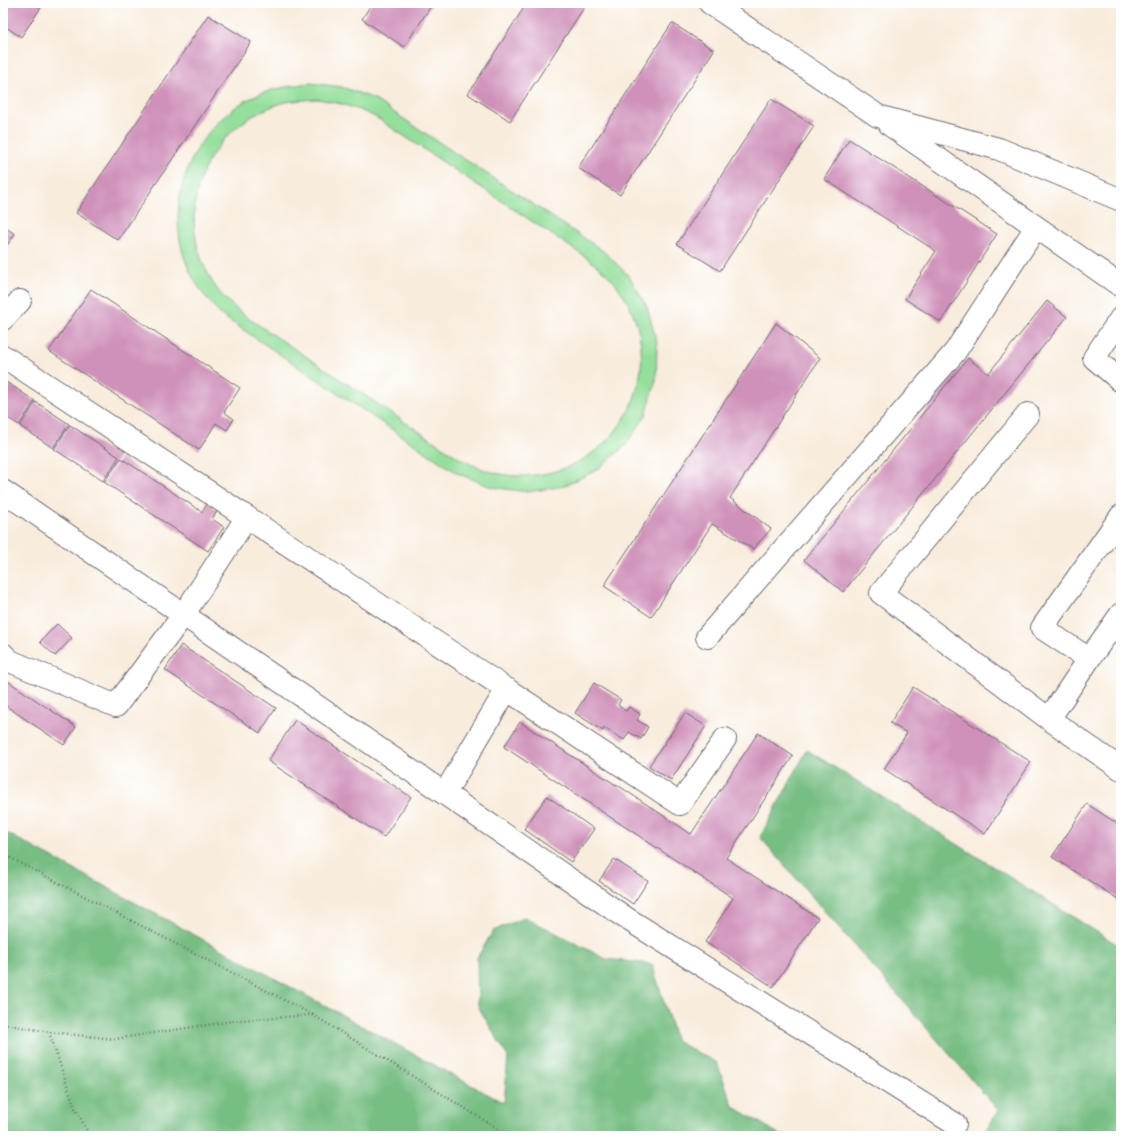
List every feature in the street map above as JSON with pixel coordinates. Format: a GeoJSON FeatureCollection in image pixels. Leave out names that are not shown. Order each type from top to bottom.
{"type":"FeatureCollection","features":[{"type":"Feature","properties":{"kind":"lane"},"geometry":{"type":"LineString","coordinates":[[710,3],[878,116],[1121,286]]}},
{"type":"Feature","properties":{"kind":"lane"},"geometry":{"type":"LineString","coordinates":[[878,116],[999,149],[1121,200]]}},
{"type":"Feature","properties":{"kind":"lane"},"geometry":{"type":"LineString","coordinates":[[707,637],[955,352],[1036,227]]}},
{"type":"Feature","properties":{"kind":"lane"},"geometry":{"type":"LineString","coordinates":[[3,320],[20,301]]}},
{"type":"Feature","properties":{"kind":"lane"},"geometry":{"type":"LineString","coordinates":[[1121,318],[1094,358],[1121,381]]}},
{"type":"Feature","properties":{"kind":"lane"},"geometry":{"type":"LineString","coordinates":[[3,356],[680,804],[724,739]]}},
{"type":"Feature","properties":{"kind":"lane"},"geometry":{"type":"LineString","coordinates":[[1028,414],[881,593],[1049,719],[1121,769]]}},
{"type":"Feature","properties":{"kind":"lane"},"geometry":{"type":"LineString","coordinates":[[3,491],[626,918],[955,1124]]}},
{"type":"Feature","properties":{"kind":"lane"},"geometry":{"type":"LineString","coordinates":[[1089,659],[1042,628],[1121,516]]}},
{"type":"Feature","properties":{"kind":"lane"},"geometry":{"type":"LineString","coordinates":[[3,654],[10,661],[116,706],[184,614],[247,517]]}},
{"type":"Feature","properties":{"kind":"lane"},"geometry":{"type":"LineString","coordinates":[[1049,719],[1121,614]]}},
{"type":"Feature","properties":{"kind":"lane"},"geometry":{"type":"LineString","coordinates":[[445,793],[507,689]]}},
{"type":"Feature","properties":{"kind":"path"},"geometry":{"type":"LineString","coordinates":[[3,854],[313,1015],[510,1136]]}},
{"type":"Feature","properties":{"kind":"path"},"geometry":{"type":"LineString","coordinates":[[3,1024],[49,1032],[114,1039],[240,1020],[313,1015]]}},
{"type":"Feature","properties":{"kind":"path"},"geometry":{"type":"LineString","coordinates":[[49,1032],[75,1108],[90,1136]]}},
{"type":"Feature","properties":{"kind":"green space"},"geometry":{"type":"Polygon","coordinates":[[[310,83],[342,87],[372,98],[602,250],[629,276],[647,307],[657,343],[656,380],[646,415],[625,446],[597,470],[564,486],[528,492],[491,487],[457,473],[221,315],[196,284],[186,262],[180,239],[178,215],[181,192],[188,169],[198,148],[212,129],[229,112],[249,99],[279,88],[310,83]],[[318,99],[286,102],[276,105],[249,118],[227,136],[211,158],[200,182],[194,208],[195,236],[203,263],[217,289],[228,301],[248,318],[459,458],[473,465],[503,475],[519,476],[554,471],[585,458],[609,438],[628,412],[639,383],[641,351],[635,318],[618,287],[608,275],[587,258],[377,118],[341,104],[318,99]]]}},
{"type":"Feature","properties":{"kind":"green space"},"geometry":{"type":"Polygon","coordinates":[[[807,750],[1121,947],[1121,1136],[981,1136],[999,1111],[760,837],[807,750]]]}},
{"type":"Feature","properties":{"kind":"green space"},"geometry":{"type":"Polygon","coordinates":[[[3,831],[504,1103],[508,1057],[478,1006],[477,958],[493,931],[525,917],[606,959],[652,964],[676,1041],[717,1063],[733,1106],[782,1136],[3,1136],[3,831]]]}},
{"type":"Feature","properties":{"kind":"building"},"geometry":{"type":"Polygon","coordinates":[[[3,3],[44,3],[21,37],[3,25],[3,3]]]}},
{"type":"Feature","properties":{"kind":"building"},"geometry":{"type":"Polygon","coordinates":[[[372,3],[433,3],[404,47],[362,19],[372,3]]]}},
{"type":"Feature","properties":{"kind":"building"},"geometry":{"type":"Polygon","coordinates":[[[527,3],[587,3],[510,121],[468,94],[527,3]]]}},
{"type":"Feature","properties":{"kind":"building"},"geometry":{"type":"Polygon","coordinates":[[[208,15],[251,42],[118,240],[76,213],[208,15]]]}},
{"type":"Feature","properties":{"kind":"building"},"geometry":{"type":"Polygon","coordinates":[[[672,23],[714,50],[620,195],[578,168],[672,23]]]}},
{"type":"Feature","properties":{"kind":"building"},"geometry":{"type":"Polygon","coordinates":[[[771,99],[814,126],[720,271],[677,244],[771,99]]]}},
{"type":"Feature","properties":{"kind":"building"},"geometry":{"type":"Polygon","coordinates":[[[849,139],[997,234],[941,322],[905,299],[936,251],[824,179],[849,139]]]}},
{"type":"Feature","properties":{"kind":"building"},"geometry":{"type":"Polygon","coordinates":[[[3,226],[15,234],[3,251],[3,226]]]}},
{"type":"Feature","properties":{"kind":"building"},"geometry":{"type":"Polygon","coordinates":[[[91,289],[240,388],[224,412],[234,419],[227,430],[216,423],[199,450],[49,351],[91,289]]]}},
{"type":"Feature","properties":{"kind":"building"},"geometry":{"type":"Polygon","coordinates":[[[1047,301],[1067,317],[843,592],[804,560],[968,358],[988,374],[1047,301]]]}},
{"type":"Feature","properties":{"kind":"building"},"geometry":{"type":"Polygon","coordinates":[[[776,323],[820,358],[730,498],[771,529],[753,549],[712,524],[651,617],[604,586],[776,323]]]}},
{"type":"Feature","properties":{"kind":"building"},"geometry":{"type":"Polygon","coordinates":[[[3,380],[35,401],[19,425],[3,415],[3,380]]]}},
{"type":"Feature","properties":{"kind":"building"},"geometry":{"type":"Polygon","coordinates":[[[36,402],[69,424],[53,448],[20,426],[36,402]]]}},
{"type":"Feature","properties":{"kind":"building"},"geometry":{"type":"Polygon","coordinates":[[[70,425],[119,457],[103,481],[54,449],[70,425]]]}},
{"type":"Feature","properties":{"kind":"building"},"geometry":{"type":"Polygon","coordinates":[[[121,458],[202,512],[208,503],[218,510],[212,519],[224,527],[208,551],[104,482],[121,458]]]}},
{"type":"Feature","properties":{"kind":"building"},"geometry":{"type":"Polygon","coordinates":[[[57,624],[72,638],[55,656],[40,642],[57,624]]]}},
{"type":"Feature","properties":{"kind":"building"},"geometry":{"type":"Polygon","coordinates":[[[181,645],[276,708],[260,733],[165,670],[181,645]]]}},
{"type":"Feature","properties":{"kind":"building"},"geometry":{"type":"Polygon","coordinates":[[[3,678],[76,727],[64,745],[3,704],[3,678]]]}},
{"type":"Feature","properties":{"kind":"building"},"geometry":{"type":"Polygon","coordinates":[[[594,683],[621,700],[618,705],[626,711],[629,707],[640,714],[637,720],[648,727],[641,739],[629,732],[624,740],[604,728],[603,731],[575,713],[594,683]]]}},
{"type":"Feature","properties":{"kind":"building"},"geometry":{"type":"Polygon","coordinates":[[[913,687],[1031,762],[985,834],[884,769],[907,733],[890,723],[913,687]]]}},
{"type":"Feature","properties":{"kind":"building"},"geometry":{"type":"Polygon","coordinates":[[[685,713],[706,726],[671,780],[649,766],[685,713]]]}},
{"type":"Feature","properties":{"kind":"building"},"geometry":{"type":"Polygon","coordinates":[[[295,720],[411,797],[384,837],[268,761],[295,720]]]}},
{"type":"Feature","properties":{"kind":"building"},"geometry":{"type":"Polygon","coordinates":[[[520,722],[691,834],[758,733],[793,756],[726,858],[818,918],[773,987],[705,942],[733,898],[504,747],[520,722]]]}},
{"type":"Feature","properties":{"kind":"building"},"geometry":{"type":"Polygon","coordinates":[[[547,796],[594,829],[571,862],[524,829],[547,796]]]}},
{"type":"Feature","properties":{"kind":"building"},"geometry":{"type":"Polygon","coordinates":[[[1087,804],[1121,826],[1121,901],[1052,857],[1087,804]]]}},
{"type":"Feature","properties":{"kind":"building"},"geometry":{"type":"Polygon","coordinates":[[[614,859],[648,881],[633,904],[599,881],[614,859]]]}}]}
